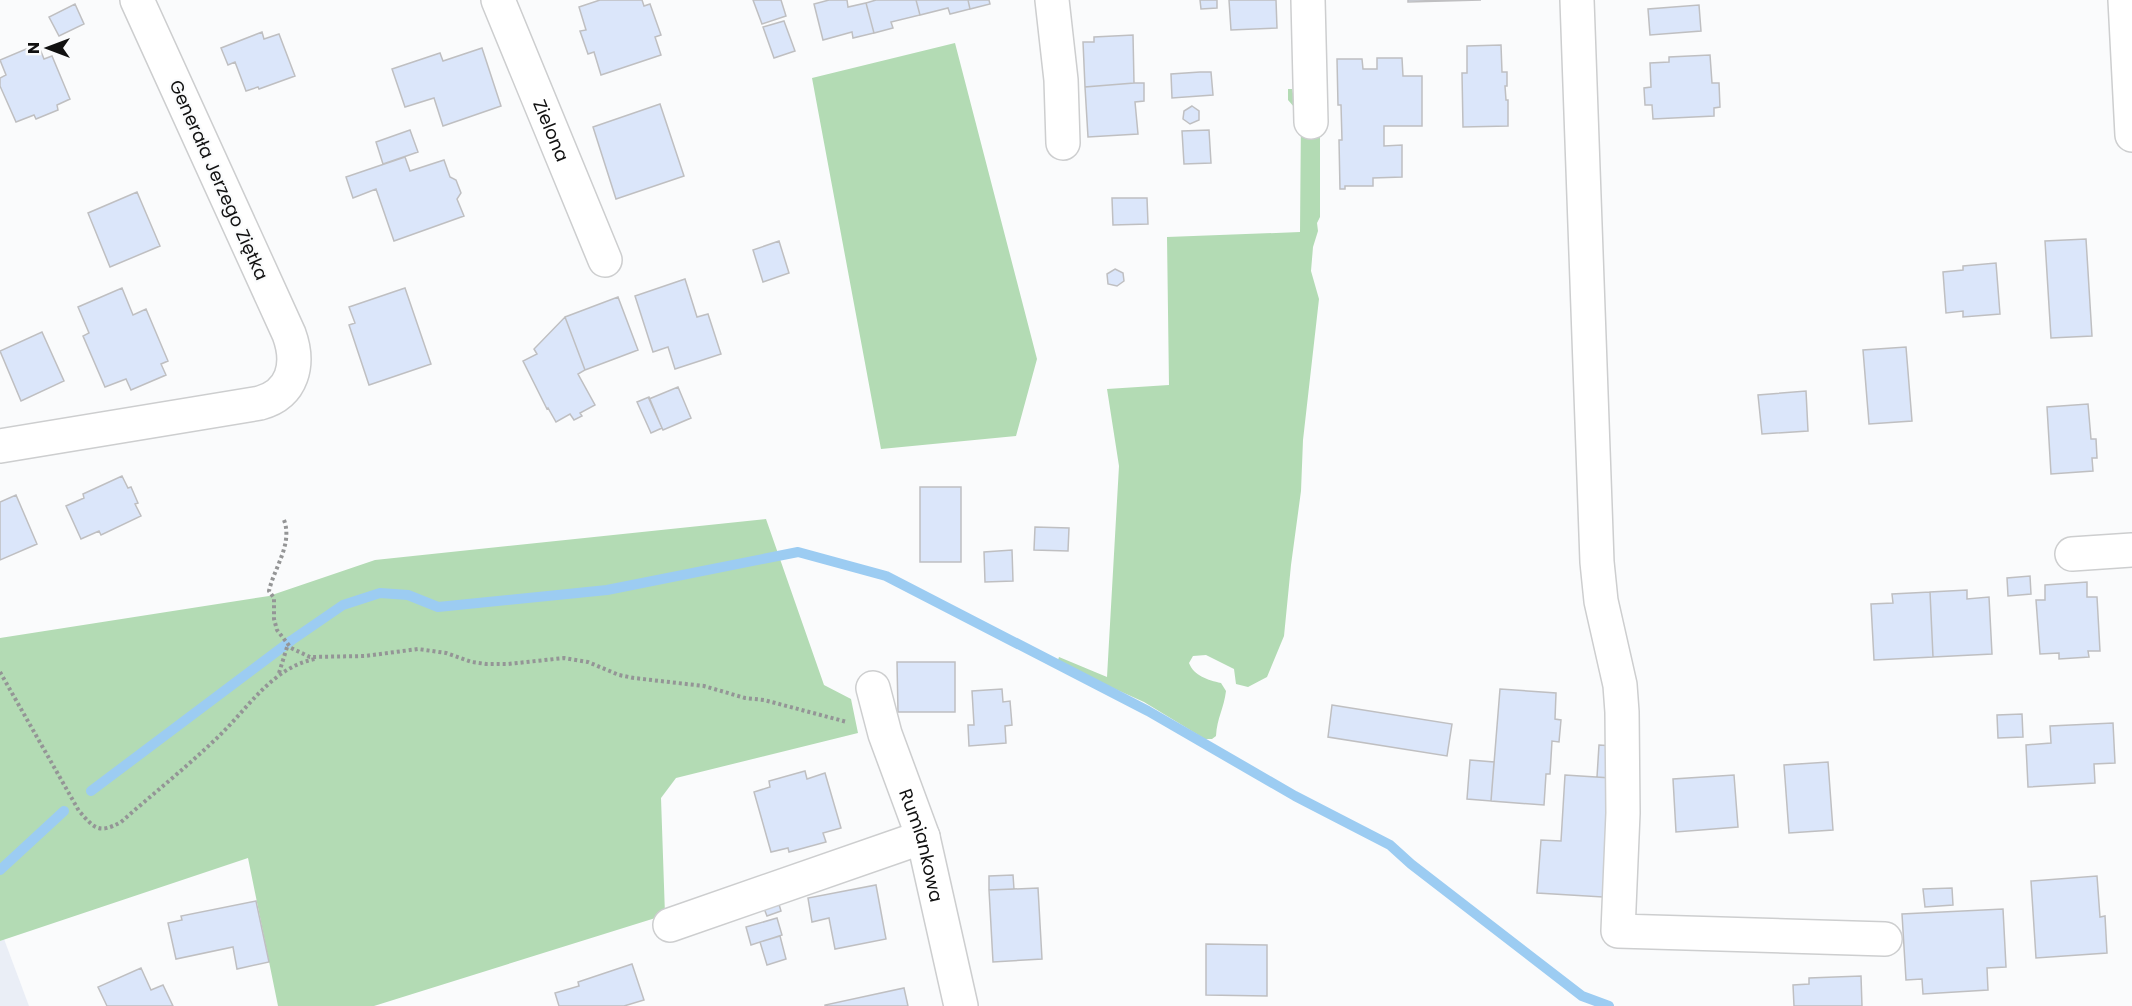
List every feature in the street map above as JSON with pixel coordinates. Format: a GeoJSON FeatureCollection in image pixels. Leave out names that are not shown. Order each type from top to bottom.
{"type":"FeatureCollection","features":[{"type":"Feature","properties":{"kind":"street","name":"Generała Jerzego Ziętka"},"geometry":{"type":"LineString","coordinates":[[0,446],[260,403],[279,395],[290,378],[295,361],[289,334],[137,0]]}},
{"type":"Feature","properties":{"kind":"street","name":"Zielona"},"geometry":{"type":"LineString","coordinates":[[498,0],[605,260]]}},
{"type":"Feature","properties":{"kind":"street"},"geometry":{"type":"LineString","coordinates":[[1308,0],[1311,122]]}},
{"type":"Feature","properties":{"kind":"street"},"geometry":{"type":"LineString","coordinates":[[1577,0],[1597,562],[1601,601],[1620,685],[1622,712],[1623,813],[1618,931],[1885,939]]}},
{"type":"Feature","properties":{"kind":"street"},"geometry":{"type":"LineString","coordinates":[[2125,0],[2132,135]]}},
{"type":"Feature","properties":{"kind":"street"},"geometry":{"type":"LineString","coordinates":[[1052,1],[1060,80],[1063,143]]}},
{"type":"Feature","properties":{"kind":"street"},"geometry":{"type":"LineString","coordinates":[[2072,554],[2132,550]]}},
{"type":"Feature","properties":{"kind":"street","name":"Rumiankowa"},"geometry":{"type":"LineString","coordinates":[[873,688],[885,734],[923,837],[961,1006]]}},
{"type":"Feature","properties":{"kind":"street"},"geometry":{"type":"LineString","coordinates":[[670,925],[923,837]]}},
{"type":"Feature","properties":{"kind":"path"},"geometry":{"type":"LineString","coordinates":[[284,520],[287,529],[286,540],[269,591],[274,598],[274,619],[277,630],[290,646],[310,657],[322,658]]}},
{"type":"Feature","properties":{"kind":"path"},"geometry":{"type":"LineString","coordinates":[[279,674],[290,646]]}},
{"type":"Feature","properties":{"kind":"path"},"geometry":{"type":"LineString","coordinates":[[0,672],[79,811],[89,822],[107,830],[121,822],[219,736],[279,674],[304,661],[322,658],[365,656],[418,649],[446,653],[486,664],[564,658],[588,662],[619,675],[704,686],[746,698],[764,700],[885,734]]}},
{"type":"Feature","properties":{"kind":"shaded area"},"geometry":{"type":"Polygon","coordinates":[[[4,939],[29,1006],[0,1006],[0,941],[4,939]]]}},
{"type":"Feature","properties":{"kind":"green space"},"geometry":{"type":"Polygon","coordinates":[[[955,43],[1037,359],[1016,436],[881,449],[812,78],[955,43]]]}},
{"type":"Feature","properties":{"kind":"green space"},"geometry":{"type":"Polygon","coordinates":[[[1288,89],[1292,89],[1299,107],[1320,132],[1320,217],[1313,247],[1311,271],[1319,299],[1303,440],[1301,491],[1284,636],[1267,677],[1248,687],[1236,684],[1234,669],[1206,655],[1193,656],[1189,663],[1194,671],[1206,679],[1221,683],[1226,691],[1216,736],[1212,739],[1205,739],[1144,702],[1058,660],[1059,657],[1107,677],[1119,466],[1107,389],[1169,385],[1167,237],[1300,232],[1301,115],[1288,100],[1288,89]]]}},
{"type":"Feature","properties":{"kind":"green space"},"geometry":{"type":"Polygon","coordinates":[[[766,519],[824,685],[851,699],[858,733],[676,778],[661,798],[665,915],[374,1006],[278,1006],[248,858],[0,941],[0,638],[269,596],[375,560],[766,519]]]}},
{"type":"Feature","properties":{"kind":"building"},"geometry":{"type":"Polygon","coordinates":[[[600,0],[642,0],[644,6],[650,4],[661,35],[655,37],[661,55],[601,75],[594,52],[588,54],[580,31],[586,30],[579,7],[600,0]]]}},
{"type":"Feature","properties":{"kind":"building"},"geometry":{"type":"Polygon","coordinates":[[[753,0],[781,0],[786,16],[762,24],[753,0]]]}},
{"type":"Feature","properties":{"kind":"building"},"geometry":{"type":"Polygon","coordinates":[[[829,0],[847,0],[848,7],[866,3],[874,33],[853,38],[852,32],[823,40],[814,4],[829,0]]]}},
{"type":"Feature","properties":{"kind":"building"},"geometry":{"type":"Polygon","coordinates":[[[876,0],[916,0],[920,15],[891,22],[893,28],[874,33],[866,3],[876,0]]]}},
{"type":"Feature","properties":{"kind":"building"},"geometry":{"type":"Polygon","coordinates":[[[916,0],[968,0],[970,9],[950,14],[948,8],[920,15],[916,0]]]}},
{"type":"Feature","properties":{"kind":"building"},"geometry":{"type":"Polygon","coordinates":[[[968,0],[989,0],[990,4],[970,9],[968,0]]]}},
{"type":"Feature","properties":{"kind":"building"},"geometry":{"type":"Polygon","coordinates":[[[1200,0],[1217,0],[1217,8],[1201,9],[1200,0]]]}},
{"type":"Feature","properties":{"kind":"building"},"geometry":{"type":"Polygon","coordinates":[[[1229,0],[1276,0],[1277,28],[1231,30],[1229,0]]]}},
{"type":"Feature","properties":{"kind":"building"},"geometry":{"type":"Polygon","coordinates":[[[1408,0],[1481,0],[1408,2],[1408,0]]]}},
{"type":"Feature","properties":{"kind":"building"},"geometry":{"type":"Polygon","coordinates":[[[75,4],[84,24],[59,36],[49,17],[75,4]]]}},
{"type":"Feature","properties":{"kind":"building"},"geometry":{"type":"Polygon","coordinates":[[[1699,5],[1701,31],[1650,35],[1648,9],[1699,5]]]}},
{"type":"Feature","properties":{"kind":"building"},"geometry":{"type":"Polygon","coordinates":[[[784,21],[795,51],[774,58],[763,27],[784,21]]]}},
{"type":"Feature","properties":{"kind":"building"},"geometry":{"type":"Polygon","coordinates":[[[262,32],[264,39],[279,34],[295,76],[259,89],[258,87],[246,91],[235,62],[228,65],[221,48],[262,32]]]}},
{"type":"Feature","properties":{"kind":"building"},"geometry":{"type":"Polygon","coordinates":[[[1133,35],[1134,83],[1085,87],[1083,42],[1094,42],[1094,37],[1133,35]]]}},
{"type":"Feature","properties":{"kind":"building"},"geometry":{"type":"Polygon","coordinates":[[[38,44],[44,59],[52,56],[70,99],[57,105],[58,110],[36,119],[34,115],[16,122],[0,86],[0,78],[6,75],[0,60],[38,44]]]}},
{"type":"Feature","properties":{"kind":"building"},"geometry":{"type":"Polygon","coordinates":[[[1501,45],[1502,72],[1507,72],[1507,86],[1505,86],[1506,100],[1508,100],[1508,126],[1463,127],[1462,73],[1467,73],[1467,46],[1501,45]]]}},
{"type":"Feature","properties":{"kind":"building"},"geometry":{"type":"Polygon","coordinates":[[[482,48],[501,106],[443,126],[434,98],[405,107],[392,69],[440,53],[443,61],[482,48]]]}},
{"type":"Feature","properties":{"kind":"building"},"geometry":{"type":"Polygon","coordinates":[[[1710,55],[1712,83],[1719,83],[1720,107],[1714,108],[1714,116],[1653,119],[1652,105],[1645,105],[1644,88],[1651,87],[1650,63],[1669,62],[1669,57],[1710,55]]]}},
{"type":"Feature","properties":{"kind":"building"},"geometry":{"type":"Polygon","coordinates":[[[1377,58],[1402,58],[1403,76],[1422,76],[1422,126],[1384,126],[1384,146],[1402,145],[1402,177],[1373,178],[1373,186],[1345,186],[1345,189],[1340,189],[1339,140],[1342,140],[1341,105],[1338,105],[1337,59],[1362,59],[1363,69],[1377,69],[1377,58]]]}},
{"type":"Feature","properties":{"kind":"building"},"geometry":{"type":"Polygon","coordinates":[[[1211,72],[1213,95],[1172,98],[1171,74],[1211,72]]]}},
{"type":"Feature","properties":{"kind":"building"},"geometry":{"type":"Polygon","coordinates":[[[1144,83],[1144,101],[1135,102],[1138,134],[1088,137],[1085,87],[1144,83]]]}},
{"type":"Feature","properties":{"kind":"building"},"geometry":{"type":"Polygon","coordinates":[[[660,104],[684,176],[616,199],[593,127],[660,104]]]}},
{"type":"Feature","properties":{"kind":"building"},"geometry":{"type":"Polygon","coordinates":[[[1192,106],[1199,111],[1199,120],[1190,124],[1183,119],[1184,111],[1192,106]]]}},
{"type":"Feature","properties":{"kind":"building"},"geometry":{"type":"Polygon","coordinates":[[[410,130],[418,152],[383,164],[376,142],[410,130]]]}},
{"type":"Feature","properties":{"kind":"building"},"geometry":{"type":"Polygon","coordinates":[[[1209,130],[1211,163],[1184,164],[1182,131],[1209,130]]]}},
{"type":"Feature","properties":{"kind":"building"},"geometry":{"type":"Polygon","coordinates":[[[405,157],[410,171],[444,160],[450,177],[456,180],[461,193],[457,199],[464,216],[394,241],[376,189],[353,198],[346,177],[405,157]]]}},
{"type":"Feature","properties":{"kind":"building"},"geometry":{"type":"Polygon","coordinates":[[[137,192],[160,246],[110,267],[88,213],[137,192]]]}},
{"type":"Feature","properties":{"kind":"building"},"geometry":{"type":"Polygon","coordinates":[[[1112,198],[1147,198],[1148,224],[1113,225],[1112,198]]]}},
{"type":"Feature","properties":{"kind":"building"},"geometry":{"type":"Polygon","coordinates":[[[2086,239],[2092,336],[2051,338],[2045,241],[2086,239]]]}},
{"type":"Feature","properties":{"kind":"building"},"geometry":{"type":"Polygon","coordinates":[[[779,241],[789,273],[763,282],[753,250],[779,241]]]}},
{"type":"Feature","properties":{"kind":"building"},"geometry":{"type":"Polygon","coordinates":[[[1996,263],[2000,314],[1963,317],[1963,311],[1946,313],[1943,272],[1963,270],[1963,266],[1996,263]]]}},
{"type":"Feature","properties":{"kind":"building"},"geometry":{"type":"Polygon","coordinates":[[[1115,269],[1123,273],[1124,281],[1117,286],[1108,284],[1107,274],[1115,269]]]}},
{"type":"Feature","properties":{"kind":"building"},"geometry":{"type":"Polygon","coordinates":[[[685,279],[697,317],[708,314],[721,354],[675,369],[668,347],[653,352],[635,296],[685,279]]]}},
{"type":"Feature","properties":{"kind":"building"},"geometry":{"type":"Polygon","coordinates":[[[122,288],[133,315],[146,309],[168,361],[161,364],[166,375],[131,390],[126,379],[105,387],[83,336],[89,333],[78,307],[122,288]]]}},
{"type":"Feature","properties":{"kind":"building"},"geometry":{"type":"Polygon","coordinates":[[[405,288],[431,364],[369,385],[349,325],[355,323],[349,307],[405,288]]]}},
{"type":"Feature","properties":{"kind":"building"},"geometry":{"type":"Polygon","coordinates":[[[618,297],[638,350],[585,370],[565,317],[618,297]]]}},
{"type":"Feature","properties":{"kind":"building"},"geometry":{"type":"Polygon","coordinates":[[[565,317],[585,370],[578,374],[595,405],[580,413],[582,416],[574,420],[570,414],[556,422],[523,361],[537,354],[534,349],[565,317]]]}},
{"type":"Feature","properties":{"kind":"building"},"geometry":{"type":"Polygon","coordinates":[[[42,332],[64,381],[21,401],[0,351],[42,332]]]}},
{"type":"Feature","properties":{"kind":"building"},"geometry":{"type":"Polygon","coordinates":[[[1906,347],[1912,421],[1869,424],[1863,350],[1906,347]]]}},
{"type":"Feature","properties":{"kind":"building"},"geometry":{"type":"Polygon","coordinates":[[[678,387],[691,418],[663,430],[649,399],[678,387]]]}},
{"type":"Feature","properties":{"kind":"building"},"geometry":{"type":"Polygon","coordinates":[[[1806,391],[1808,431],[1762,434],[1758,395],[1806,391]]]}},
{"type":"Feature","properties":{"kind":"building"},"geometry":{"type":"Polygon","coordinates":[[[649,397],[662,428],[651,433],[637,402],[649,397]]]}},
{"type":"Feature","properties":{"kind":"building"},"geometry":{"type":"Polygon","coordinates":[[[2088,404],[2091,439],[2096,439],[2097,458],[2092,458],[2093,471],[2051,474],[2047,407],[2088,404]]]}},
{"type":"Feature","properties":{"kind":"building"},"geometry":{"type":"Polygon","coordinates":[[[122,476],[128,488],[131,487],[141,516],[101,535],[99,531],[81,539],[66,506],[84,498],[83,494],[122,476]]]}},
{"type":"Feature","properties":{"kind":"building"},"geometry":{"type":"Polygon","coordinates":[[[920,487],[961,487],[961,562],[920,562],[920,487]]]}},
{"type":"Feature","properties":{"kind":"building"},"geometry":{"type":"Polygon","coordinates":[[[16,495],[37,544],[0,560],[0,502],[16,495]]]}},
{"type":"Feature","properties":{"kind":"building"},"geometry":{"type":"Polygon","coordinates":[[[1035,527],[1069,528],[1068,551],[1034,550],[1035,527]]]}},
{"type":"Feature","properties":{"kind":"building"},"geometry":{"type":"Polygon","coordinates":[[[1012,550],[1013,581],[985,582],[984,552],[1012,550]]]}},
{"type":"Feature","properties":{"kind":"building"},"geometry":{"type":"Polygon","coordinates":[[[2030,576],[2031,594],[2008,596],[2007,578],[2030,576]]]}},
{"type":"Feature","properties":{"kind":"building"},"geometry":{"type":"Polygon","coordinates":[[[2087,582],[2087,597],[2097,597],[2100,651],[2088,651],[2089,657],[2059,659],[2059,653],[2040,654],[2036,600],[2045,600],[2045,585],[2087,582]]]}},
{"type":"Feature","properties":{"kind":"building"},"geometry":{"type":"Polygon","coordinates":[[[1967,590],[1967,599],[1989,597],[1992,654],[1933,657],[1930,592],[1967,590]]]}},
{"type":"Feature","properties":{"kind":"building"},"geometry":{"type":"Polygon","coordinates":[[[1930,592],[1933,657],[1874,660],[1871,604],[1893,603],[1892,594],[1930,592]]]}},
{"type":"Feature","properties":{"kind":"building"},"geometry":{"type":"Polygon","coordinates":[[[897,662],[955,662],[955,712],[898,712],[897,662]]]}},
{"type":"Feature","properties":{"kind":"building"},"geometry":{"type":"Polygon","coordinates":[[[1002,689],[1003,702],[1010,701],[1012,725],[1005,726],[1006,743],[969,746],[968,725],[974,725],[972,691],[1002,689]]]}},
{"type":"Feature","properties":{"kind":"building"},"geometry":{"type":"Polygon","coordinates":[[[1500,689],[1556,693],[1555,719],[1561,720],[1559,742],[1552,741],[1550,774],[1546,774],[1544,805],[1491,801],[1500,689]]]}},
{"type":"Feature","properties":{"kind":"building"},"geometry":{"type":"Polygon","coordinates":[[[1332,705],[1452,724],[1447,756],[1328,737],[1332,705]]]}},
{"type":"Feature","properties":{"kind":"building"},"geometry":{"type":"Polygon","coordinates":[[[2022,714],[2023,737],[1998,738],[1997,715],[2022,714]]]}},
{"type":"Feature","properties":{"kind":"building"},"geometry":{"type":"Polygon","coordinates":[[[2113,723],[2115,763],[2094,764],[2095,783],[2028,787],[2026,745],[2051,743],[2050,726],[2113,723]]]}},
{"type":"Feature","properties":{"kind":"building"},"geometry":{"type":"Polygon","coordinates":[[[1599,745],[1613,746],[1611,778],[1597,777],[1599,745]]]}},
{"type":"Feature","properties":{"kind":"building"},"geometry":{"type":"Polygon","coordinates":[[[1470,760],[1494,762],[1491,801],[1467,799],[1470,760]]]}},
{"type":"Feature","properties":{"kind":"building"},"geometry":{"type":"Polygon","coordinates":[[[1828,762],[1833,830],[1789,833],[1784,765],[1828,762]]]}},
{"type":"Feature","properties":{"kind":"building"},"geometry":{"type":"Polygon","coordinates":[[[805,771],[807,779],[825,773],[841,828],[823,833],[826,842],[789,852],[788,848],[771,852],[754,792],[770,787],[769,781],[805,771]]]}},
{"type":"Feature","properties":{"kind":"building"},"geometry":{"type":"Polygon","coordinates":[[[1565,775],[1611,778],[1603,897],[1537,893],[1541,840],[1561,841],[1565,775]]]}},
{"type":"Feature","properties":{"kind":"building"},"geometry":{"type":"Polygon","coordinates":[[[1734,775],[1738,827],[1676,832],[1673,779],[1734,775]]]}},
{"type":"Feature","properties":{"kind":"building"},"geometry":{"type":"Polygon","coordinates":[[[1013,875],[1014,889],[989,890],[989,876],[1013,875]]]}},
{"type":"Feature","properties":{"kind":"building"},"geometry":{"type":"Polygon","coordinates":[[[2097,876],[2100,917],[2105,916],[2107,953],[2036,958],[2031,881],[2097,876]]]}},
{"type":"Feature","properties":{"kind":"building"},"geometry":{"type":"Polygon","coordinates":[[[876,885],[886,939],[835,949],[829,918],[812,922],[808,898],[876,885]]]}},
{"type":"Feature","properties":{"kind":"building"},"geometry":{"type":"Polygon","coordinates":[[[1038,888],[1042,959],[993,962],[989,890],[1038,888]]]}},
{"type":"Feature","properties":{"kind":"building"},"geometry":{"type":"Polygon","coordinates":[[[1952,888],[1953,905],[1925,907],[1923,889],[1952,888]]]}},
{"type":"Feature","properties":{"kind":"building"},"geometry":{"type":"Polygon","coordinates":[[[256,901],[269,962],[237,969],[233,947],[176,959],[168,923],[182,920],[181,916],[256,901]]]}},
{"type":"Feature","properties":{"kind":"building"},"geometry":{"type":"Polygon","coordinates":[[[778,901],[781,911],[767,916],[763,906],[778,901]]]}},
{"type":"Feature","properties":{"kind":"building"},"geometry":{"type":"Polygon","coordinates":[[[2003,909],[2006,967],[1987,968],[1988,990],[1923,994],[1922,979],[1906,980],[1902,914],[2003,909]]]}},
{"type":"Feature","properties":{"kind":"building"},"geometry":{"type":"Polygon","coordinates":[[[777,918],[782,935],[751,945],[746,927],[777,918]]]}},
{"type":"Feature","properties":{"kind":"building"},"geometry":{"type":"Polygon","coordinates":[[[780,936],[786,959],[767,965],[760,942],[780,936]]]}},
{"type":"Feature","properties":{"kind":"building"},"geometry":{"type":"Polygon","coordinates":[[[1206,944],[1267,945],[1267,996],[1206,995],[1206,944]]]}},
{"type":"Feature","properties":{"kind":"building"},"geometry":{"type":"Polygon","coordinates":[[[632,964],[644,1000],[624,1006],[559,1006],[555,993],[579,986],[578,982],[632,964]]]}},
{"type":"Feature","properties":{"kind":"building"},"geometry":{"type":"Polygon","coordinates":[[[141,968],[151,990],[163,985],[173,1006],[107,1006],[98,987],[141,968]]]}},
{"type":"Feature","properties":{"kind":"building"},"geometry":{"type":"Polygon","coordinates":[[[1861,976],[1862,1006],[1794,1006],[1793,985],[1809,984],[1809,978],[1861,976]]]}},
{"type":"Feature","properties":{"kind":"building"},"geometry":{"type":"Polygon","coordinates":[[[904,988],[908,1006],[825,1006],[825,1005],[904,988]]]}},
{"type":"Feature","properties":{"kind":"waterway"},"geometry":{"type":"LineString","coordinates":[[91,791],[292,640],[343,605],[380,593],[408,595],[438,607],[607,590],[798,552],[886,576],[1148,711],[1295,796],[1390,845],[1411,864],[1582,996],[1609,1006]]}},
{"type":"Feature","properties":{"kind":"waterway"},"geometry":{"type":"LineString","coordinates":[[0,870],[64,811]]}}]}
